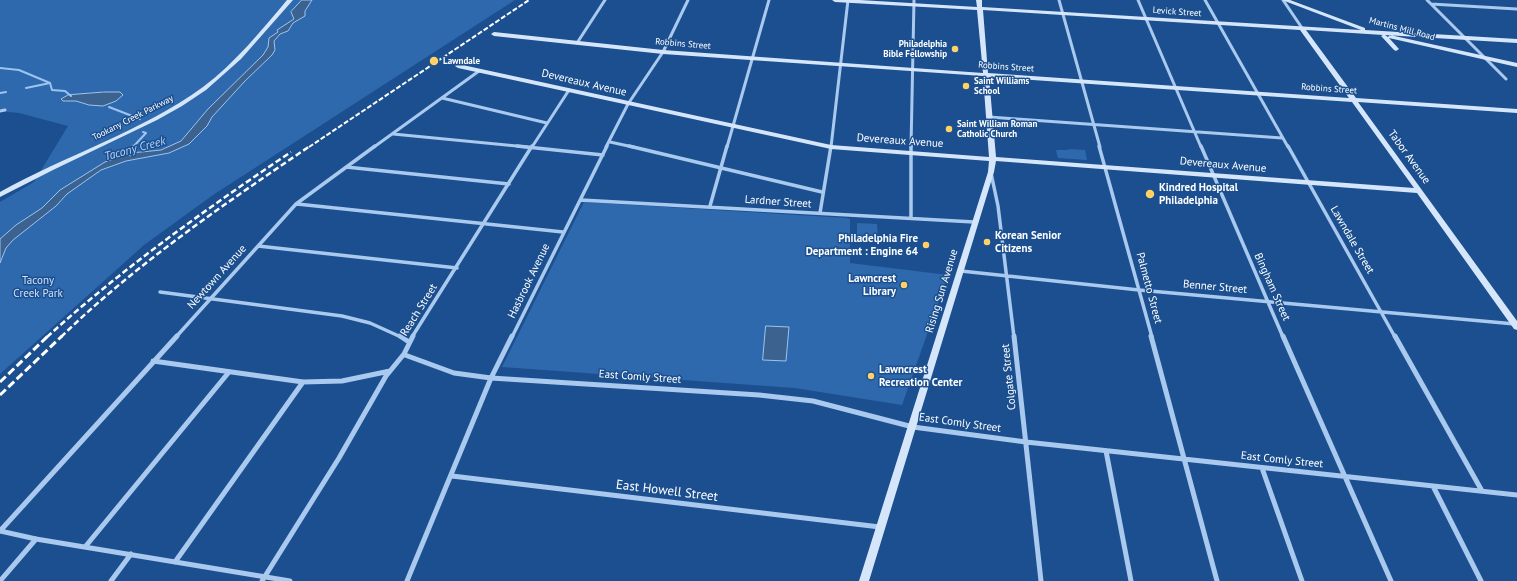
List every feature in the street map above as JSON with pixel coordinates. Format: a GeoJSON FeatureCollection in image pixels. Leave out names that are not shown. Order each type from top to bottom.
{"type":"FeatureCollection","features":[{"type":"Feature","properties":{"kind":"street","name":"Tookany Creek Parkway"},"geometry":{"type":"LineString","coordinates":[[0,195],[164,113],[203,90],[231,68],[290,0]]}},
{"type":"Feature","properties":{"kind":"street"},"geometry":{"type":"LineString","coordinates":[[577,43],[605,0]]}},
{"type":"Feature","properties":{"kind":"street","name":"Hasbrook Avenue"},"geometry":{"type":"LineString","coordinates":[[407,581],[452,476],[491,378],[628,104],[663,52],[688,0]]}},
{"type":"Feature","properties":{"kind":"street"},"geometry":{"type":"LineString","coordinates":[[710,206],[769,0]]}},
{"type":"Feature","properties":{"kind":"street","name":"Levick Street"},"geometry":{"type":"LineString","coordinates":[[835,0],[914,2],[1063,14],[1517,41]]}},
{"type":"Feature","properties":{"kind":"street"},"geometry":{"type":"LineString","coordinates":[[820,213],[822,192],[831,147],[848,0]]}},
{"type":"Feature","properties":{"kind":"street","name":"Rising Sun Avenue"},"geometry":{"type":"LineString","coordinates":[[864,581],[962,271],[974,222],[991,172],[992,159],[979,0]]}},
{"type":"Feature","properties":{"kind":"street","name":"Palmetto Street"},"geometry":{"type":"LineString","coordinates":[[1059,0],[1217,581]]}},
{"type":"Feature","properties":{"kind":"street","name":"Bingham Street"},"geometry":{"type":"LineString","coordinates":[[1138,0],[1212,175],[1391,581]]}},
{"type":"Feature","properties":{"kind":"street","name":"Lawndale Street"},"geometry":{"type":"LineString","coordinates":[[1205,0],[1482,491]]}},
{"type":"Feature","properties":{"kind":"street","name":"Tabor Avenue"},"geometry":{"type":"LineString","coordinates":[[1284,0],[1302,28],[1516,325]]}},
{"type":"Feature","properties":{"kind":"street","name":"Martins Mill Road"},"geometry":{"type":"LineString","coordinates":[[1284,0],[1374,32],[1517,65]]}},
{"type":"Feature","properties":{"kind":"street"},"geometry":{"type":"LineString","coordinates":[[1427,0],[1506,79]]}},
{"type":"Feature","properties":{"kind":"street"},"geometry":{"type":"LineString","coordinates":[[911,218],[914,2]]}},
{"type":"Feature","properties":{"kind":"street"},"geometry":{"type":"LineString","coordinates":[[1431,4],[1517,9]]}},
{"type":"Feature","properties":{"kind":"street"},"geometry":{"type":"LineString","coordinates":[[1374,32],[1386,37],[1396,48]]}},
{"type":"Feature","properties":{"kind":"street","name":"Robbins Street"},"geometry":{"type":"LineString","coordinates":[[494,34],[663,52],[752,59],[1517,111]]}},
{"type":"Feature","properties":{"kind":"street","name":"Devereaux Avenue"},"geometry":{"type":"LineString","coordinates":[[458,66],[733,127],[831,147],[1420,191]]}},
{"type":"Feature","properties":{"kind":"street","name":"Newtown Avenue"},"geometry":{"type":"LineString","coordinates":[[290,581],[264,579],[131,554],[36,539],[0,531],[296,204],[479,71]]}},
{"type":"Feature","properties":{"kind":"street","name":"Reach Street"},"geometry":{"type":"LineString","coordinates":[[264,579],[361,424],[390,371],[405,355],[409,342],[457,268],[546,123],[569,90]]}},
{"type":"Feature","properties":{"kind":"street"},"geometry":{"type":"LineString","coordinates":[[442,98],[546,123]]}},
{"type":"Feature","properties":{"kind":"street"},"geometry":{"type":"LineString","coordinates":[[0,111],[5,110]]}},
{"type":"Feature","properties":{"kind":"street"},"geometry":{"type":"LineString","coordinates":[[989,117],[1282,138]]}},
{"type":"Feature","properties":{"kind":"street"},"geometry":{"type":"LineString","coordinates":[[393,134],[603,155]]}},
{"type":"Feature","properties":{"kind":"street"},"geometry":{"type":"LineString","coordinates":[[610,142],[822,192]]}},
{"type":"Feature","properties":{"kind":"street"},"geometry":{"type":"LineString","coordinates":[[346,167],[509,184]]}},
{"type":"Feature","properties":{"kind":"street","name":"Colgate Street"},"geometry":{"type":"LineString","coordinates":[[991,172],[998,206],[1007,276],[1041,581]]}},
{"type":"Feature","properties":{"kind":"street","name":"Lardner Street"},"geometry":{"type":"LineString","coordinates":[[581,200],[710,206],[974,222]]}},
{"type":"Feature","properties":{"kind":"street"},"geometry":{"type":"LineString","coordinates":[[296,204],[563,232]]}},
{"type":"Feature","properties":{"kind":"street"},"geometry":{"type":"LineString","coordinates":[[258,246],[457,268]]}},
{"type":"Feature","properties":{"kind":"street","name":"Benner Street"},"geometry":{"type":"LineString","coordinates":[[962,271],[1139,290],[1381,311],[1516,325]]}},
{"type":"Feature","properties":{"kind":"street"},"geometry":{"type":"LineString","coordinates":[[160,292],[210,300],[344,316],[372,322],[394,332],[409,342]]}},
{"type":"Feature","properties":{"kind":"street","name":"East Comly Street"},"geometry":{"type":"LineString","coordinates":[[405,355],[454,373],[491,378],[759,395],[813,401],[913,426],[1026,442],[1517,495]]}},
{"type":"Feature","properties":{"kind":"street"},"geometry":{"type":"LineString","coordinates":[[153,361],[303,382],[342,381],[390,371]]}},
{"type":"Feature","properties":{"kind":"street"},"geometry":{"type":"LineString","coordinates":[[86,547],[229,372]]}},
{"type":"Feature","properties":{"kind":"street"},"geometry":{"type":"LineString","coordinates":[[175,562],[303,382]]}},
{"type":"Feature","properties":{"kind":"street"},"geometry":{"type":"LineString","coordinates":[[1106,451],[1131,581]]}},
{"type":"Feature","properties":{"kind":"street"},"geometry":{"type":"LineString","coordinates":[[1262,468],[1302,581]]}},
{"type":"Feature","properties":{"kind":"street","name":"East Howell Street"},"geometry":{"type":"LineString","coordinates":[[452,476],[880,527]]}},
{"type":"Feature","properties":{"kind":"street"},"geometry":{"type":"LineString","coordinates":[[1433,486],[1481,581]]}},
{"type":"Feature","properties":{"kind":"street"},"geometry":{"type":"LineString","coordinates":[[0,581],[36,539]]}},
{"type":"Feature","properties":{"kind":"street"},"geometry":{"type":"LineString","coordinates":[[111,581],[131,554]]}},
{"type":"Feature","properties":{"kind":"green space","name":"Tacony Creek Park"},"geometry":{"type":"Polygon","coordinates":[[[0,0],[515,0],[213,195],[144,245],[0,374],[0,202],[34,182],[68,126],[19,113],[0,111],[0,0]]]}},
{"type":"Feature","properties":{"kind":"green space"},"geometry":{"type":"Polygon","coordinates":[[[1056,150],[1085,150],[1087,160],[1058,158],[1056,150]]]}},
{"type":"Feature","properties":{"kind":"green space"},"geometry":{"type":"Polygon","coordinates":[[[584,202],[846,218],[850,219],[850,263],[948,275],[902,405],[795,388],[502,367],[584,202]]]}},
{"type":"Feature","properties":{"kind":"green space"},"geometry":{"type":"Polygon","coordinates":[[[857,223],[877,224],[878,241],[857,241],[857,223]]]}},
{"type":"Feature","properties":{"kind":"shaded area"},"geometry":{"type":"Polygon","coordinates":[[[302,0],[312,0],[305,11],[305,16],[293,23],[288,31],[280,34],[274,41],[275,50],[272,55],[245,81],[212,117],[207,126],[189,144],[169,153],[126,161],[101,170],[67,194],[56,206],[13,240],[6,248],[0,263],[0,239],[16,225],[42,208],[60,190],[105,162],[131,153],[161,150],[181,141],[208,109],[263,55],[268,47],[269,38],[278,32],[277,30],[294,19],[291,12],[302,0]]]}},
{"type":"Feature","properties":{"kind":"shaded area"},"geometry":{"type":"Polygon","coordinates":[[[120,92],[123,95],[116,101],[103,106],[89,105],[76,101],[63,101],[61,99],[68,95],[120,92]]]}},
{"type":"Feature","properties":{"kind":"shaded area"},"geometry":{"type":"Polygon","coordinates":[[[766,326],[789,327],[786,361],[763,360],[766,326]]]}},
{"type":"Feature","properties":{"kind":"waterway"},"geometry":{"type":"LineString","coordinates":[[0,68],[19,70],[50,83]]}},
{"type":"Feature","properties":{"kind":"waterway"},"geometry":{"type":"LineString","coordinates":[[26,88],[50,83]]}},
{"type":"Feature","properties":{"kind":"waterway"},"geometry":{"type":"LineString","coordinates":[[50,83],[52,90],[65,91],[71,96]]}},
{"type":"Feature","properties":{"kind":"waterway"},"geometry":{"type":"LineString","coordinates":[[0,93],[6,92]]}},
{"type":"Feature","properties":{"kind":"waterway"},"geometry":{"type":"LineString","coordinates":[[109,107],[140,119]]}},
{"type":"Feature","properties":{"kind":"waterway","name":"Tacony Creek"},"geometry":{"type":"LineString","coordinates":[[133,147],[146,133],[143,132]]}},
{"type":"Feature","properties":{"kind":"waterway","name":"Tacony Creek"},"geometry":{"type":"LineString","coordinates":[[130,155],[133,146]]}},
{"type":"Feature","properties":{"kind":"railway"},"geometry":{"type":"LineString","coordinates":[[309,147],[529,0]]}},
{"type":"Feature","properties":{"kind":"railway"},"geometry":{"type":"LineString","coordinates":[[61,337],[119,285],[181,236],[310,146]]}},
{"type":"Feature","properties":{"kind":"railway"},"geometry":{"type":"LineString","coordinates":[[47,337],[135,263],[228,195],[291,152]]}},
{"type":"Feature","properties":{"kind":"railway"},"geometry":{"type":"LineString","coordinates":[[0,382],[48,336]]}},
{"type":"Feature","properties":{"kind":"railway"},"geometry":{"type":"LineString","coordinates":[[0,395],[62,336]]}},
{"type":"Feature","properties":{"kind":"place","name":"Philadelphia Bible Fellowship"},"geometry":{"type":"Point","coordinates":[955,49]}},
{"type":"Feature","properties":{"kind":"place","name":"Lawndale"},"geometry":{"type":"Point","coordinates":[434,61]}},
{"type":"Feature","properties":{"kind":"place","name":"Saint Williams School"},"geometry":{"type":"Point","coordinates":[966,86]}},
{"type":"Feature","properties":{"kind":"place","name":"Saint William Roman Catholic Church"},"geometry":{"type":"Point","coordinates":[949,129]}},
{"type":"Feature","properties":{"kind":"place","name":"Kindred Hospital Philadelphia"},"geometry":{"type":"Point","coordinates":[1150,194]}},
{"type":"Feature","properties":{"kind":"place","name":"Korean Senior Citizens"},"geometry":{"type":"Point","coordinates":[987,242]}},
{"type":"Feature","properties":{"kind":"place","name":"Philadelphia Fire Department : Engine 64"},"geometry":{"type":"Point","coordinates":[926,245]}},
{"type":"Feature","properties":{"kind":"place","name":"Lawncrest Library"},"geometry":{"type":"Point","coordinates":[904,285]}},
{"type":"Feature","properties":{"kind":"place","name":"Lawncrest Recreation Center"},"geometry":{"type":"Point","coordinates":[871,376]}}]}
